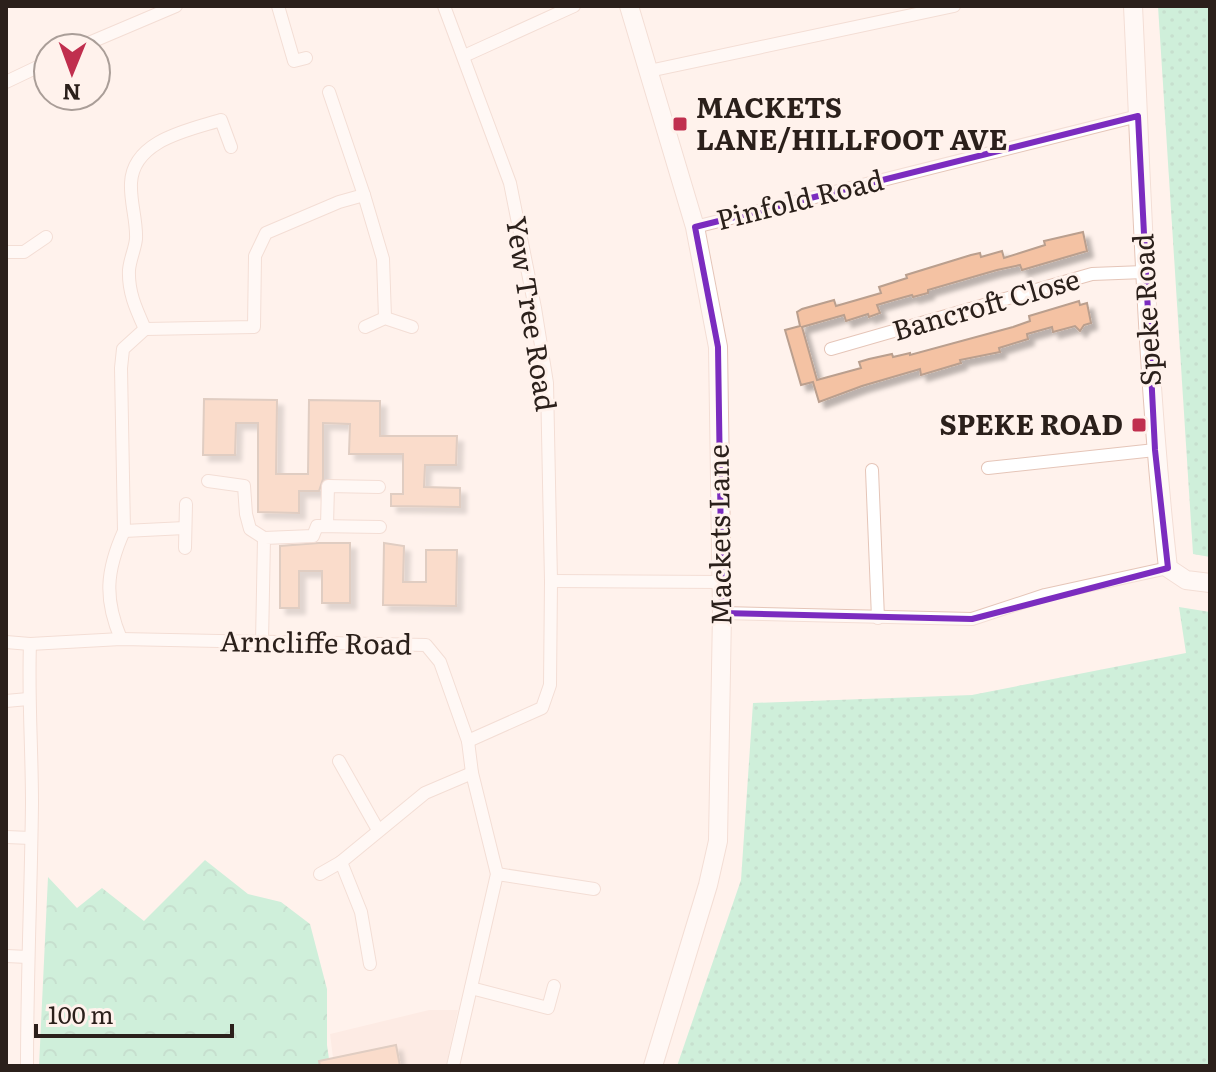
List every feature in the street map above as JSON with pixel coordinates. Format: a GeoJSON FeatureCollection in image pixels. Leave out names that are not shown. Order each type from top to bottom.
{"type":"FeatureCollection","features":[{"type":"Feature","properties":{"kind":"street"},"geometry":{"type":"LineString","coordinates":[[112,33],[176,6]]}},
{"type":"Feature","properties":{"kind":"street"},"geometry":{"type":"LineString","coordinates":[[278,6],[294,61],[306,58]]}},
{"type":"Feature","properties":{"kind":"street"},"geometry":{"type":"LineString","coordinates":[[464,56],[574,6]]}},
{"type":"Feature","properties":{"kind":"street","name":"Mackets Lane"},"geometry":{"type":"LineString","coordinates":[[629,6],[695,227],[718,347],[722,582],[718,841],[708,885],[653,1066]]}},
{"type":"Feature","properties":{"kind":"street"},"geometry":{"type":"LineString","coordinates":[[649,71],[954,6]]}},
{"type":"Feature","properties":{"kind":"street","name":"Speke Road"},"geometry":{"type":"LineString","coordinates":[[1133,6],[1155,450],[1168,568]]}},
{"type":"Feature","properties":{"kind":"street","name":"Yew Tree Road"},"geometry":{"type":"LineString","coordinates":[[445,9],[510,183],[547,383],[550,685],[542,708],[468,741]]}},
{"type":"Feature","properties":{"kind":"street"},"geometry":{"type":"LineString","coordinates":[[6,82],[32,70]]}},
{"type":"Feature","properties":{"kind":"street"},"geometry":{"type":"LineString","coordinates":[[329,92],[383,259],[385,318]]}},
{"type":"Feature","properties":{"kind":"street","name":"Pinfold Road"},"geometry":{"type":"LineString","coordinates":[[695,227],[1138,116]]}},
{"type":"Feature","properties":{"kind":"street"},"geometry":{"type":"LineString","coordinates":[[145,329],[131,296],[129,268],[136,239],[130,182],[137,164],[147,151],[166,137],[221,120],[231,147]]}},
{"type":"Feature","properties":{"kind":"street"},"geometry":{"type":"LineString","coordinates":[[121,639],[110,615],[110,575],[113,554],[124,531],[123,349],[145,329],[254,327],[255,256],[266,233],[339,202],[364,195]]}},
{"type":"Feature","properties":{"kind":"street"},"geometry":{"type":"LineString","coordinates":[[6,252],[24,252],[46,237]]}},
{"type":"Feature","properties":{"kind":"street","name":"Bancroft Close"},"geometry":{"type":"LineString","coordinates":[[830,349],[1092,274],[1144,272]]}},
{"type":"Feature","properties":{"kind":"street"},"geometry":{"type":"LineString","coordinates":[[365,327],[385,318],[412,327]]}},
{"type":"Feature","properties":{"kind":"street"},"geometry":{"type":"LineString","coordinates":[[988,468],[1155,450]]}},
{"type":"Feature","properties":{"kind":"street"},"geometry":{"type":"LineString","coordinates":[[872,470],[878,618]]}},
{"type":"Feature","properties":{"kind":"street"},"geometry":{"type":"LineString","coordinates":[[208,481],[244,486],[250,529],[264,538],[313,536],[317,526],[380,527]]}},
{"type":"Feature","properties":{"kind":"street"},"geometry":{"type":"LineString","coordinates":[[327,526],[328,486],[379,487]]}},
{"type":"Feature","properties":{"kind":"street"},"geometry":{"type":"LineString","coordinates":[[185,548],[186,504]]}},
{"type":"Feature","properties":{"kind":"street"},"geometry":{"type":"LineString","coordinates":[[124,531],[185,528]]}},
{"type":"Feature","properties":{"kind":"street"},"geometry":{"type":"LineString","coordinates":[[262,642],[264,538]]}},
{"type":"Feature","properties":{"kind":"street"},"geometry":{"type":"LineString","coordinates":[[722,613],[972,619],[1045,595],[1168,568],[1186,580],[1210,583]]}},
{"type":"Feature","properties":{"kind":"street"},"geometry":{"type":"LineString","coordinates":[[551,581],[722,582]]}},
{"type":"Feature","properties":{"kind":"street","name":"Arncliffe Road"},"geometry":{"type":"LineString","coordinates":[[6,642],[30,644],[121,639],[426,645],[440,662],[468,741],[472,773],[497,874],[453,1066]]}},
{"type":"Feature","properties":{"kind":"street"},"geometry":{"type":"LineString","coordinates":[[27,1066],[32,764],[28,699],[30,644]]}},
{"type":"Feature","properties":{"kind":"street"},"geometry":{"type":"LineString","coordinates":[[6,701],[28,699]]}},
{"type":"Feature","properties":{"kind":"street"},"geometry":{"type":"LineString","coordinates":[[339,761],[378,830]]}},
{"type":"Feature","properties":{"kind":"street"},"geometry":{"type":"LineString","coordinates":[[320,874],[341,862],[425,793],[472,773]]}},
{"type":"Feature","properties":{"kind":"street"},"geometry":{"type":"LineString","coordinates":[[6,837],[31,838]]}},
{"type":"Feature","properties":{"kind":"street"},"geometry":{"type":"LineString","coordinates":[[341,862],[361,912],[370,964]]}},
{"type":"Feature","properties":{"kind":"street"},"geometry":{"type":"LineString","coordinates":[[497,874],[594,889]]}},
{"type":"Feature","properties":{"kind":"street"},"geometry":{"type":"LineString","coordinates":[[6,956],[28,957]]}},
{"type":"Feature","properties":{"kind":"street"},"geometry":{"type":"LineString","coordinates":[[471,988],[548,1008],[554,986]]}},
{"type":"Feature","properties":{"kind":"highlighted area"},"geometry":{"type":"Polygon","coordinates":[[[1138,116],[1155,450],[1168,568],[972,619],[722,613],[718,347],[695,227],[1138,116]]]}},
{"type":"Feature","properties":{"kind":"shaded area"},"geometry":{"type":"Polygon","coordinates":[[[429,1010],[458,1010],[446,1066],[334,1066],[330,1034],[429,1010]]]}},
{"type":"Feature","properties":{"kind":"green space"},"geometry":{"type":"Polygon","coordinates":[[[1158,6],[1210,6],[1210,557],[1193,554],[1158,6]]]}},
{"type":"Feature","properties":{"kind":"green space"},"geometry":{"type":"Polygon","coordinates":[[[1179,607],[1210,612],[1210,1066],[677,1066],[741,880],[753,703],[972,695],[1186,653],[1179,607]]]}},
{"type":"Feature","properties":{"kind":"green space"},"geometry":{"type":"Polygon","coordinates":[[[205,860],[248,894],[281,902],[310,924],[327,989],[330,1066],[39,1066],[48,877],[77,908],[102,888],[144,921],[205,860]]]}},
{"type":"Feature","properties":{"kind":"building"},"geometry":{"type":"Polygon","coordinates":[[[1083,232],[1087,251],[1022,270],[1020,265],[997,270],[928,290],[928,293],[877,305],[880,313],[869,317],[868,314],[846,321],[844,315],[802,327],[817,380],[861,368],[859,362],[869,359],[892,354],[893,357],[910,355],[1013,327],[1030,321],[1029,316],[1079,301],[1080,305],[1087,303],[1091,323],[1084,325],[1080,331],[1075,326],[1053,332],[1052,327],[1027,334],[1028,339],[999,348],[1000,352],[960,360],[961,363],[921,375],[920,369],[819,402],[813,382],[801,385],[785,330],[800,326],[797,312],[802,309],[834,300],[836,306],[881,293],[879,287],[907,278],[906,275],[971,255],[980,253],[981,257],[1002,251],[1004,258],[1045,245],[1044,241],[1083,232]]]}},
{"type":"Feature","properties":{"kind":"building"},"geometry":{"type":"Polygon","coordinates":[[[204,399],[277,400],[276,474],[308,474],[309,400],[380,401],[380,436],[457,436],[456,465],[425,465],[424,487],[460,488],[460,507],[391,506],[391,494],[403,494],[403,454],[349,454],[350,424],[323,423],[323,479],[319,491],[299,491],[299,513],[258,512],[258,423],[236,423],[235,455],[203,455],[204,399]]]}},
{"type":"Feature","properties":{"kind":"building"},"geometry":{"type":"Polygon","coordinates":[[[350,543],[350,603],[322,603],[322,571],[299,571],[299,608],[280,608],[280,546],[350,543]]]}},
{"type":"Feature","properties":{"kind":"building"},"geometry":{"type":"Polygon","coordinates":[[[384,543],[404,546],[403,582],[426,582],[426,550],[457,550],[456,606],[383,605],[384,543]]]}},
{"type":"Feature","properties":{"kind":"building"},"geometry":{"type":"Polygon","coordinates":[[[396,1045],[400,1066],[320,1066],[319,1061],[396,1045]]]}},
{"type":"Feature","properties":{"kind":"place","name":"MACKETS LANE/HILLFOOT AVE"},"geometry":{"type":"Point","coordinates":[680,124]}},
{"type":"Feature","properties":{"kind":"place","name":"SPEKE ROAD"},"geometry":{"type":"Point","coordinates":[1139,425]}}]}
